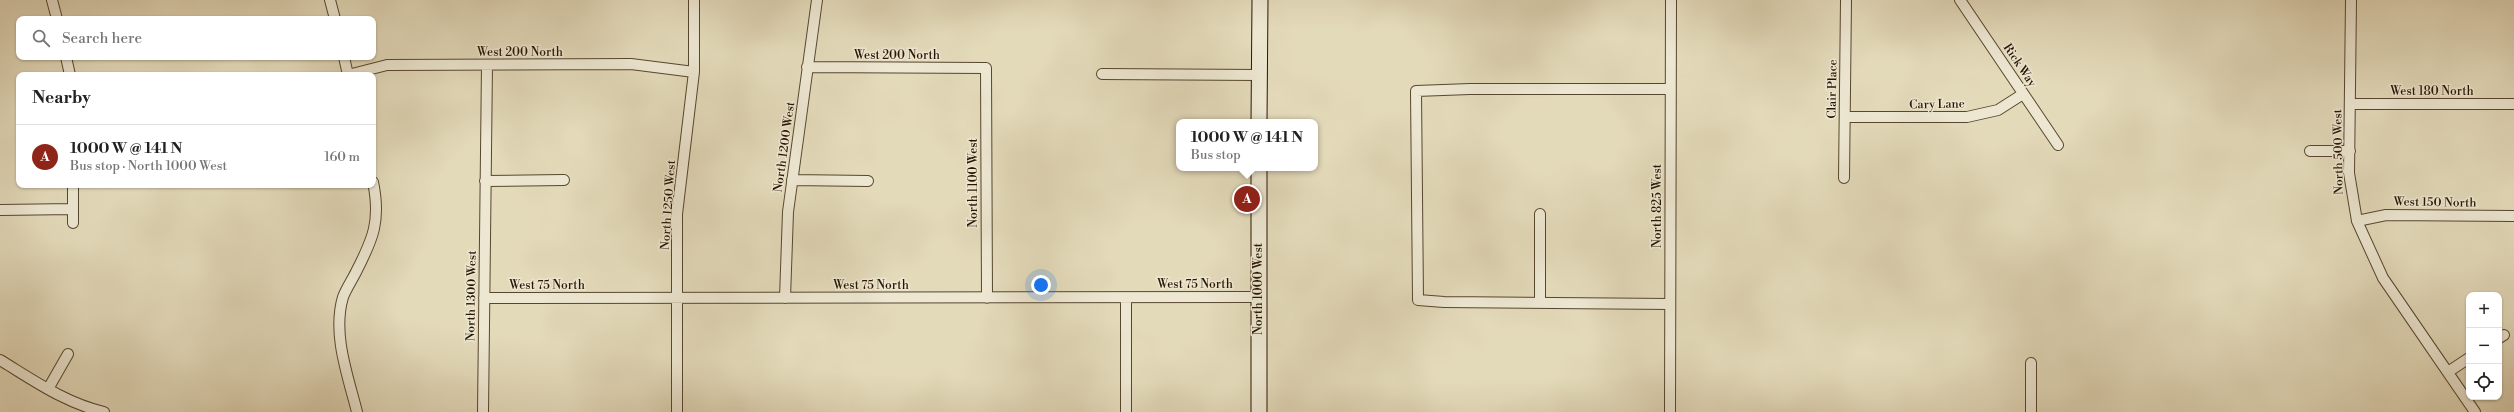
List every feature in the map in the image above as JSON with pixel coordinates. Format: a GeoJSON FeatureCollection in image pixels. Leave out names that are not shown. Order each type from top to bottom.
{"type":"FeatureCollection","features":[{"type":"Feature","properties":{"kind":"main road"},"geometry":{"type":"LineString","coordinates":[[1259,119],[1260,0]]}},
{"type":"Feature","properties":{"kind":"main road","name":"North 1000 West"},"geometry":{"type":"LineString","coordinates":[[1259,171],[1259,411]]}},
{"type":"Feature","properties":{"kind":"street"},"geometry":{"type":"LineString","coordinates":[[52,0],[56,16]]}},
{"type":"Feature","properties":{"kind":"street"},"geometry":{"type":"LineString","coordinates":[[330,0],[333,16]]}},
{"type":"Feature","properties":{"kind":"street","name":"North 1250 West"},"geometry":{"type":"LineString","coordinates":[[677,412],[677,214],[694,72],[694,0]]}},
{"type":"Feature","properties":{"kind":"street","name":"North 1200 West"},"geometry":{"type":"LineString","coordinates":[[785,298],[786,235],[792,180],[817,0]]}},
{"type":"Feature","properties":{"kind":"street","name":"North 825 West"},"geometry":{"type":"LineString","coordinates":[[1670,0],[1670,412]]}},
{"type":"Feature","properties":{"kind":"street","name":"Clair Place"},"geometry":{"type":"LineString","coordinates":[[1844,178],[1846,0]]}},
{"type":"Feature","properties":{"kind":"street","name":"Rick Way"},"geometry":{"type":"LineString","coordinates":[[1960,0],[2058,145]]}},
{"type":"Feature","properties":{"kind":"street","name":"North 500 West"},"geometry":{"type":"LineString","coordinates":[[2350,0],[2350,151],[2352,198],[2357,221],[2383,278],[2475,412]]}},
{"type":"Feature","properties":{"kind":"street"},"geometry":{"type":"LineString","coordinates":[[67,60],[69,72]]}},
{"type":"Feature","properties":{"kind":"street"},"geometry":{"type":"LineString","coordinates":[[345,60],[347,72]]}},
{"type":"Feature","properties":{"kind":"street","name":"West 200 North"},"geometry":{"type":"LineString","coordinates":[[360,72],[387,65],[631,64],[694,72]]}},
{"type":"Feature","properties":{"kind":"street","name":"North 1300 West"},"geometry":{"type":"LineString","coordinates":[[483,412],[487,65]]}},
{"type":"Feature","properties":{"kind":"street","name":"West 200 North"},"geometry":{"type":"LineString","coordinates":[[808,67],[986,68]]}},
{"type":"Feature","properties":{"kind":"street","name":"North 1100 West"},"geometry":{"type":"LineString","coordinates":[[986,68],[987,298]]}},
{"type":"Feature","properties":{"kind":"street"},"geometry":{"type":"LineString","coordinates":[[1102,74],[1259,75]]}},
{"type":"Feature","properties":{"kind":"street"},"geometry":{"type":"LineString","coordinates":[[1670,89],[1470,89],[1416,91],[1418,300],[1670,304]]}},
{"type":"Feature","properties":{"kind":"street","name":"Cary Lane"},"geometry":{"type":"LineString","coordinates":[[1845,117],[1966,117],[1998,110],[2023,94]]}},
{"type":"Feature","properties":{"kind":"street","name":"West 180 North"},"geometry":{"type":"LineString","coordinates":[[2350,104],[2514,104]]}},
{"type":"Feature","properties":{"kind":"street"},"geometry":{"type":"LineString","coordinates":[[2310,151],[2350,151]]}},
{"type":"Feature","properties":{"kind":"street"},"geometry":{"type":"LineString","coordinates":[[485,181],[564,180]]}},
{"type":"Feature","properties":{"kind":"street"},"geometry":{"type":"LineString","coordinates":[[792,180],[868,181]]}},
{"type":"Feature","properties":{"kind":"street"},"geometry":{"type":"LineString","coordinates":[[73,188],[73,223]]}},
{"type":"Feature","properties":{"kind":"street"},"geometry":{"type":"LineString","coordinates":[[357,412],[342,350],[340,325],[344,297],[374,238],[376,210],[374,188]]}},
{"type":"Feature","properties":{"kind":"street"},"geometry":{"type":"LineString","coordinates":[[0,210],[73,209]]}},
{"type":"Feature","properties":{"kind":"street"},"geometry":{"type":"LineString","coordinates":[[1540,214],[1540,303]]}},
{"type":"Feature","properties":{"kind":"street","name":"West 150 North"},"geometry":{"type":"LineString","coordinates":[[2357,221],[2386,215],[2514,216]]}},
{"type":"Feature","properties":{"kind":"street","name":"West 75 North"},"geometry":{"type":"LineString","coordinates":[[484,298],[1258,297]]}},
{"type":"Feature","properties":{"kind":"street"},"geometry":{"type":"LineString","coordinates":[[1126,298],[1126,412]]}},
{"type":"Feature","properties":{"kind":"street"},"geometry":{"type":"LineString","coordinates":[[48,389],[68,354]]}},
{"type":"Feature","properties":{"kind":"street"},"geometry":{"type":"LineString","coordinates":[[0,360],[48,389],[87,408],[104,412]]}},
{"type":"Feature","properties":{"kind":"street"},"geometry":{"type":"LineString","coordinates":[[2448,372],[2466,360]]}},
{"type":"Feature","properties":{"kind":"street"},"geometry":{"type":"LineString","coordinates":[[2031,363],[2031,412]]}},
{"type":"Feature","properties":{"kind":"place","name":"1000 W @ 141 N"},"geometry":{"type":"Point","coordinates":[1247,199]}}]}
